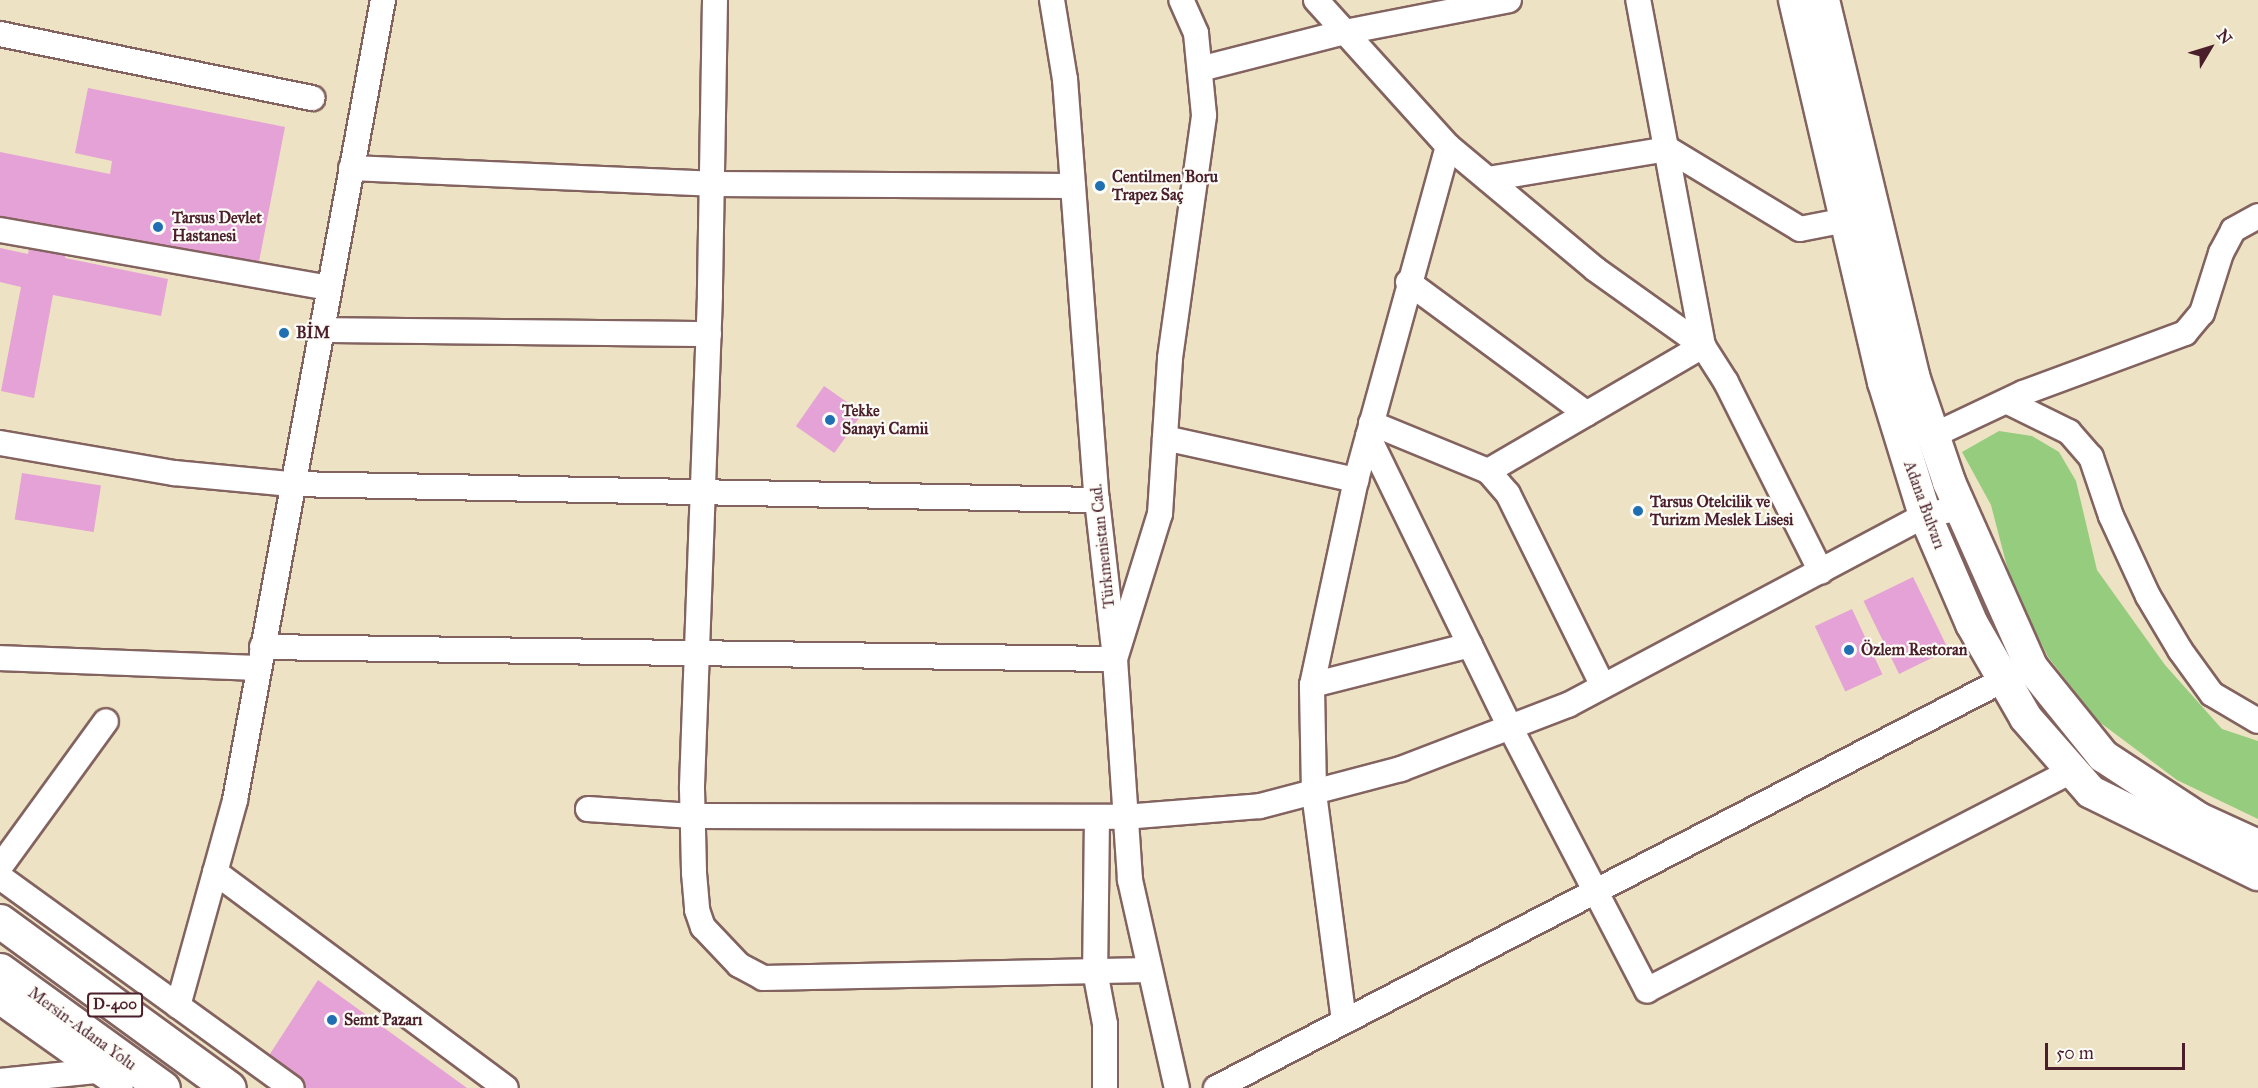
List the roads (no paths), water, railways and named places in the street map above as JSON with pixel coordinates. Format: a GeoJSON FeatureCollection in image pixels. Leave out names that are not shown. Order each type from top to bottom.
{"type":"FeatureCollection","features":[{"type":"Feature","properties":{"kind":"highway","name":"D-400"},"geometry":{"type":"LineString","coordinates":[[0,921],[229,1088]]}},
{"type":"Feature","properties":{"kind":"highway","name":"Mersin-Adana Yolu"},"geometry":{"type":"LineString","coordinates":[[0,970],[163,1088]]}},
{"type":"Feature","properties":{"kind":"main road","name":"Adana Bulvarı"},"geometry":{"type":"LineString","coordinates":[[1795,0],[1884,382],[1924,515],[1972,624],[2026,718],[2091,792],[2258,874]]}},
{"type":"Feature","properties":{"kind":"main road","name":"Adana Bulvarı"},"geometry":{"type":"LineString","coordinates":[[1823,0],[1913,376],[1932,436],[1960,508],[2032,668],[2103,756],[2199,819],[2258,846]]}},
{"type":"Feature","properties":{"kind":"street"},"geometry":{"type":"LineString","coordinates":[[178,1006],[235,800],[291,484],[383,0]]}},
{"type":"Feature","properties":{"kind":"street"},"geometry":{"type":"LineString","coordinates":[[715,0],[709,334],[693,816],[697,910],[704,927],[739,965],[763,978],[1149,970]]}},
{"type":"Feature","properties":{"kind":"street","name":"Türkmenistan Cad."},"geometry":{"type":"LineString","coordinates":[[1052,0],[1065,79],[1097,500],[1115,659],[1130,880],[1176,1088]]}},
{"type":"Feature","properties":{"kind":"street"},"geometry":{"type":"LineString","coordinates":[[0,658],[697,654],[1115,659],[1160,514],[1170,358],[1204,115],[1196,33],[1181,0]]}},
{"type":"Feature","properties":{"kind":"street"},"geometry":{"type":"LineString","coordinates":[[1316,0],[1448,146],[1595,269],[1703,346],[1726,382],[1821,572]]}},
{"type":"Feature","properties":{"kind":"street"},"geometry":{"type":"LineString","coordinates":[[1200,69],[1345,32],[1509,0]]}},
{"type":"Feature","properties":{"kind":"street"},"geometry":{"type":"LineString","coordinates":[[1638,0],[1668,149],[1703,346]]}},
{"type":"Feature","properties":{"kind":"street"},"geometry":{"type":"LineString","coordinates":[[0,34],[313,98]]}},
{"type":"Feature","properties":{"kind":"street"},"geometry":{"type":"LineString","coordinates":[[1344,1021],[1314,792],[1312,685],[1356,480],[1408,282],[1448,146]]}},
{"type":"Feature","properties":{"kind":"street"},"geometry":{"type":"LineString","coordinates":[[1488,179],[1668,149],[1800,229],[1846,220]]}},
{"type":"Feature","properties":{"kind":"street"},"geometry":{"type":"LineString","coordinates":[[351,168],[712,184],[1073,186]]}},
{"type":"Feature","properties":{"kind":"street"},"geometry":{"type":"LineString","coordinates":[[1932,436],[2023,393],[2185,333],[2202,313],[2221,253],[2233,230],[2258,216]]}},
{"type":"Feature","properties":{"kind":"street"},"geometry":{"type":"LineString","coordinates":[[0,230],[328,288]]}},
{"type":"Feature","properties":{"kind":"street"},"geometry":{"type":"LineString","coordinates":[[1408,282],[1587,414]]}},
{"type":"Feature","properties":{"kind":"street"},"geometry":{"type":"LineString","coordinates":[[321,330],[709,334]]}},
{"type":"Feature","properties":{"kind":"street"},"geometry":{"type":"LineString","coordinates":[[1488,471],[1703,346]]}},
{"type":"Feature","properties":{"kind":"street"},"geometry":{"type":"LineString","coordinates":[[2008,402],[2069,432],[2091,457],[2111,516],[2148,596],[2180,650],[2212,694],[2258,721]]}},
{"type":"Feature","properties":{"kind":"street"},"geometry":{"type":"LineString","coordinates":[[1369,429],[1488,471],[1508,494],[1603,686]]}},
{"type":"Feature","properties":{"kind":"street"},"geometry":{"type":"LineString","coordinates":[[1369,429],[1510,727],[1593,891],[1647,990],[2072,771]]}},
{"type":"Feature","properties":{"kind":"street"},"geometry":{"type":"LineString","coordinates":[[1165,438],[1356,480]]}},
{"type":"Feature","properties":{"kind":"street"},"geometry":{"type":"LineString","coordinates":[[0,443],[174,473],[291,484],[703,495],[1097,500]]}},
{"type":"Feature","properties":{"kind":"street"},"geometry":{"type":"LineString","coordinates":[[588,809],[693,816],[1124,817],[1260,806],[1401,769],[1510,727],[1603,686],[1821,572],[1924,515],[1960,508]]}},
{"type":"Feature","properties":{"kind":"street"},"geometry":{"type":"LineString","coordinates":[[1312,685],[1470,645]]}},
{"type":"Feature","properties":{"kind":"street"},"geometry":{"type":"LineString","coordinates":[[1216,1088],[2003,680]]}},
{"type":"Feature","properties":{"kind":"street"},"geometry":{"type":"LineString","coordinates":[[0,867],[106,721]]}},
{"type":"Feature","properties":{"kind":"street"},"geometry":{"type":"LineString","coordinates":[[1097,817],[1095,971],[1105,1024],[1106,1088]]}},
{"type":"Feature","properties":{"kind":"street"},"geometry":{"type":"LineString","coordinates":[[215,872],[506,1088]]}},
{"type":"Feature","properties":{"kind":"street"},"geometry":{"type":"LineString","coordinates":[[0,877],[292,1088]]}},
{"type":"Feature","properties":{"kind":"street"},"geometry":{"type":"LineString","coordinates":[[0,1002],[121,1088]]}},
{"type":"Feature","properties":{"kind":"street"},"geometry":{"type":"LineString","coordinates":[[0,1081],[97,1071]]}},
{"type":"Feature","properties":{"kind":"place","name":"Centilmen Boru Trapez Saç"},"geometry":{"type":"Point","coordinates":[1100,186]}},
{"type":"Feature","properties":{"kind":"place","name":"Tarsus Devlet Hastanesi"},"geometry":{"type":"Point","coordinates":[158,227]}},
{"type":"Feature","properties":{"kind":"place","name":"BİM"},"geometry":{"type":"Point","coordinates":[284,333]}},
{"type":"Feature","properties":{"kind":"place","name":"Tekke Sanayi Camii"},"geometry":{"type":"Point","coordinates":[830,420]}},
{"type":"Feature","properties":{"kind":"place","name":"Tarsus Otelcilik ve Turizm Meslek Lisesi"},"geometry":{"type":"Point","coordinates":[1638,511]}},
{"type":"Feature","properties":{"kind":"place","name":"Özlem Restoran"},"geometry":{"type":"Point","coordinates":[1849,650]}},
{"type":"Feature","properties":{"kind":"place","name":"Semt Pazarı"},"geometry":{"type":"Point","coordinates":[332,1020]}}]}
